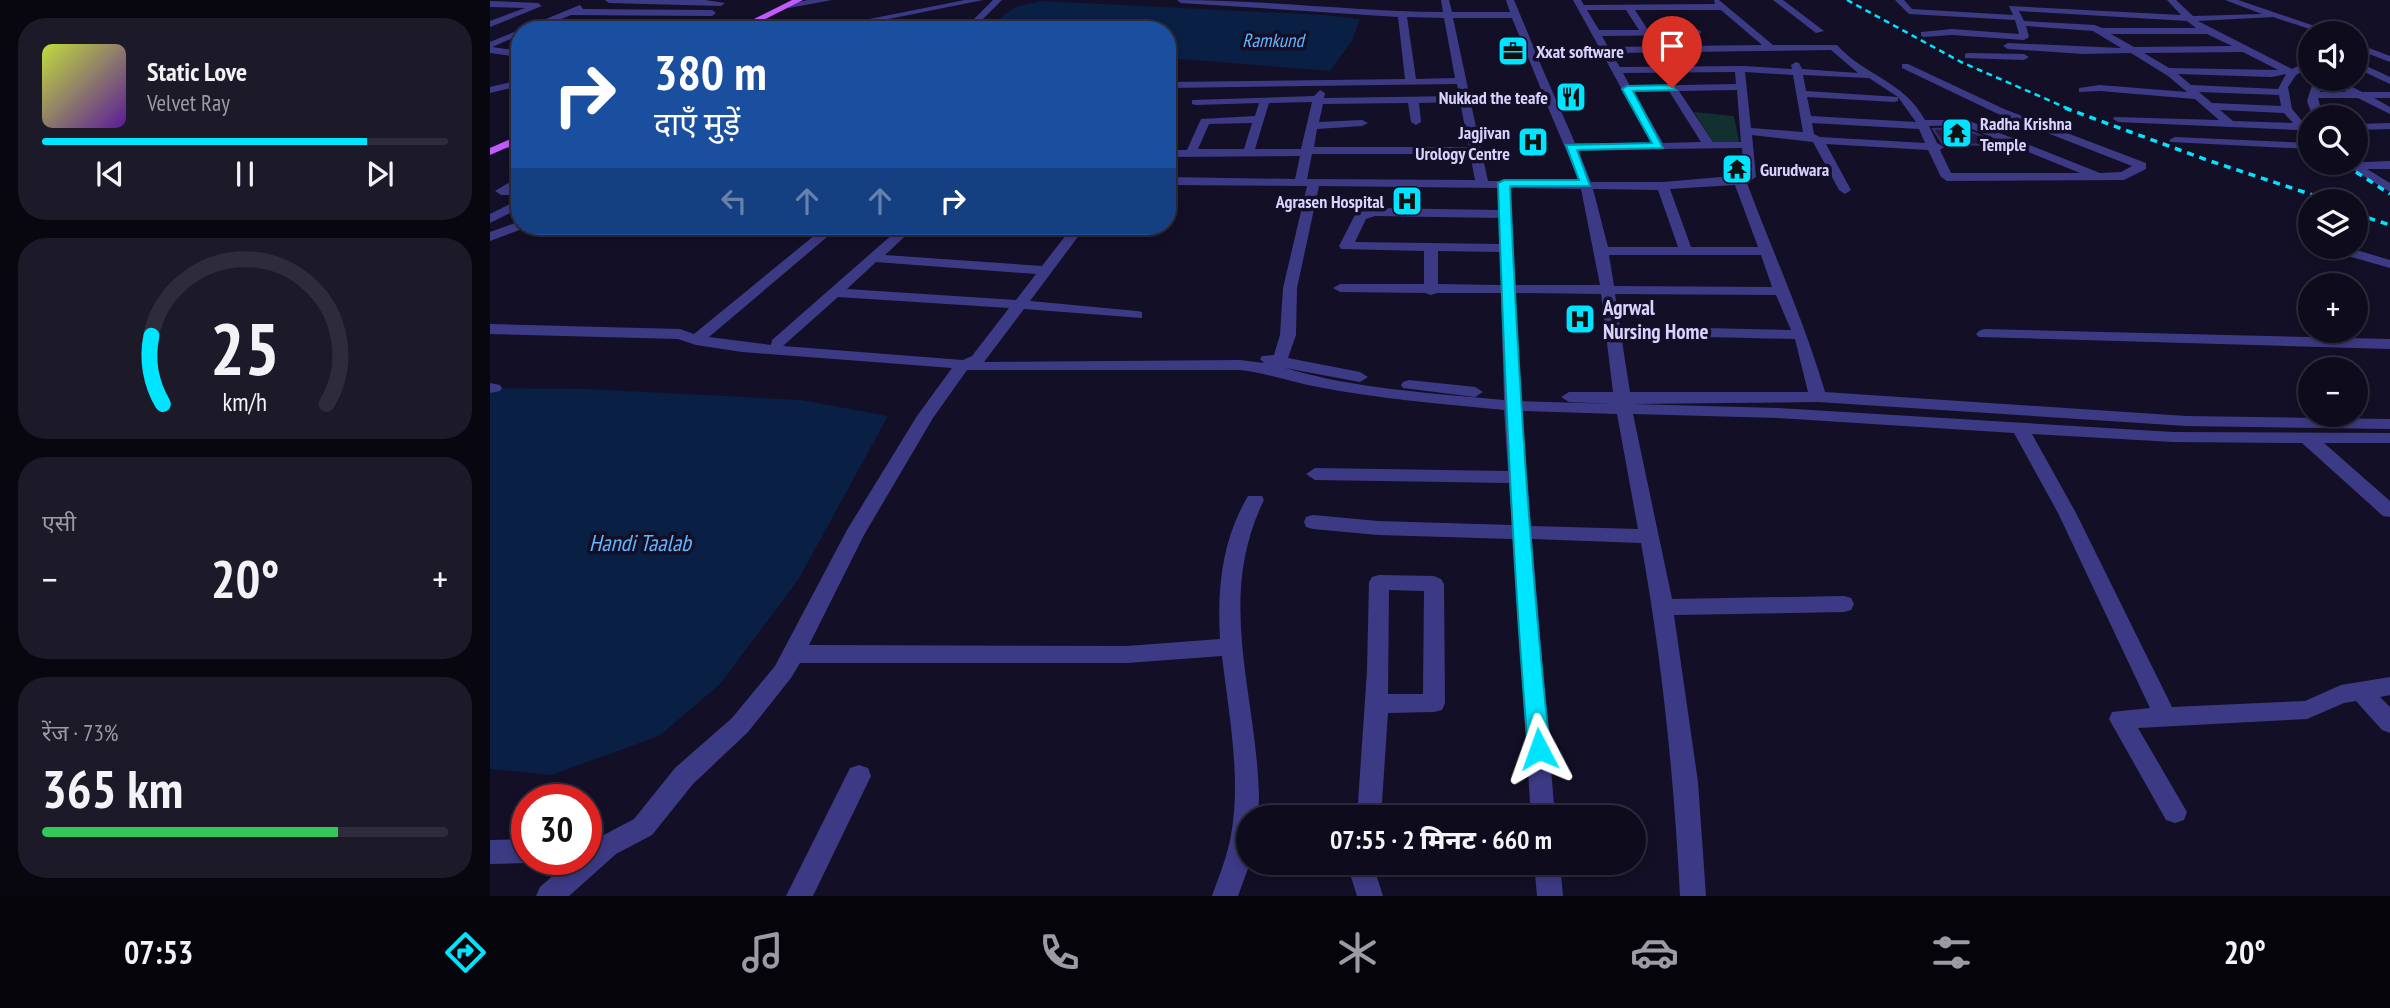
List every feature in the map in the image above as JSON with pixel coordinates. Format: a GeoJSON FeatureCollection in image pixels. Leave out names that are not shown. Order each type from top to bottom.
{"type":"FeatureCollection","features":[{"type":"Feature","properties":{"kind":"main road"},"geometry":{"type":"LineString","coordinates":[[755,21],[803,1]]}},
{"type":"Feature","properties":{"kind":"main road"},"geometry":{"type":"LineString","coordinates":[[765,21],[803,1]]}},
{"type":"Feature","properties":{"kind":"main road"},"geometry":{"type":"LineString","coordinates":[[490,150],[511,140]]}},
{"type":"Feature","properties":{"kind":"main road"},"geometry":{"type":"LineString","coordinates":[[490,150],[511,141]]}},
{"type":"Feature","properties":{"kind":"street"},"geometry":{"type":"LineString","coordinates":[[515,5],[528,0]]}},
{"type":"Feature","properties":{"kind":"street"},"geometry":{"type":"LineString","coordinates":[[548,21],[599,0]]}},
{"type":"Feature","properties":{"kind":"street"},"geometry":{"type":"LineString","coordinates":[[609,0],[722,1]]}},
{"type":"Feature","properties":{"kind":"street"},"geometry":{"type":"LineString","coordinates":[[803,1],[828,0]]}},
{"type":"Feature","properties":{"kind":"street"},"geometry":{"type":"LineString","coordinates":[[866,21],[979,0]]}},
{"type":"Feature","properties":{"kind":"street"},"geometry":{"type":"LineString","coordinates":[[977,21],[999,0]]}},
{"type":"Feature","properties":{"kind":"street"},"geometry":{"type":"LineString","coordinates":[[1181,0],[1402,15],[1514,15]]}},
{"type":"Feature","properties":{"kind":"street"},"geometry":{"type":"LineString","coordinates":[[1445,0],[1482,183]]}},
{"type":"Feature","properties":{"kind":"street"},"geometry":{"type":"LineString","coordinates":[[1510,0],[1586,184],[1602,251],[1624,402],[1663,607],[1686,782],[1693,896]]}},
{"type":"Feature","properties":{"kind":"street"},"geometry":{"type":"LineString","coordinates":[[1714,0],[1771,48]]}},
{"type":"Feature","properties":{"kind":"street"},"geometry":{"type":"LineString","coordinates":[[1777,0],[1819,32]]}},
{"type":"Feature","properties":{"kind":"street"},"geometry":{"type":"LineString","coordinates":[[2171,0],[2189,19],[2208,32],[2262,60],[2298,71]]}},
{"type":"Feature","properties":{"kind":"street"},"geometry":{"type":"LineString","coordinates":[[2220,0],[2298,25]]}},
{"type":"Feature","properties":{"kind":"street"},"geometry":{"type":"LineString","coordinates":[[2230,0],[2298,22]]}},
{"type":"Feature","properties":{"kind":"street"},"geometry":{"type":"LineString","coordinates":[[706,21],[722,1]]}},
{"type":"Feature","properties":{"kind":"street"},"geometry":{"type":"LineString","coordinates":[[1900,1],[2189,19],[2272,16]]}},
{"type":"Feature","properties":{"kind":"street"},"geometry":{"type":"LineString","coordinates":[[1900,1],[1909,11],[2020,24]]}},
{"type":"Feature","properties":{"kind":"street"},"geometry":{"type":"LineString","coordinates":[[490,4],[580,8]]}},
{"type":"Feature","properties":{"kind":"street"},"geometry":{"type":"LineString","coordinates":[[1579,4],[1629,7],[1684,15],[1725,7]]}},
{"type":"Feature","properties":{"kind":"street"},"geometry":{"type":"LineString","coordinates":[[1579,4],[1619,70],[1659,146]]}},
{"type":"Feature","properties":{"kind":"street"},"geometry":{"type":"LineString","coordinates":[[490,24],[538,6]]}},
{"type":"Feature","properties":{"kind":"street"},"geometry":{"type":"LineString","coordinates":[[1629,7],[1645,32]]}},
{"type":"Feature","properties":{"kind":"street"},"geometry":{"type":"LineString","coordinates":[[1924,34],[1952,32],[2024,37],[2012,8]]}},
{"type":"Feature","properties":{"kind":"street"},"geometry":{"type":"LineString","coordinates":[[569,12],[712,13]]}},
{"type":"Feature","properties":{"kind":"street"},"geometry":{"type":"LineString","coordinates":[[1402,15],[1411,82]]}},
{"type":"Feature","properties":{"kind":"street"},"geometry":{"type":"LineString","coordinates":[[1684,15],[1710,48]]}},
{"type":"Feature","properties":{"kind":"street"},"geometry":{"type":"LineString","coordinates":[[1917,23],[2095,28],[2166,71],[2229,123]]}},
{"type":"Feature","properties":{"kind":"street"},"geometry":{"type":"LineString","coordinates":[[2100,31],[2208,32]]}},
{"type":"Feature","properties":{"kind":"street"},"geometry":{"type":"LineString","coordinates":[[1595,33],[1697,32]]}},
{"type":"Feature","properties":{"kind":"street"},"geometry":{"type":"LineString","coordinates":[[490,45],[511,36]]}},
{"type":"Feature","properties":{"kind":"street"},"geometry":{"type":"LineString","coordinates":[[503,39],[511,39]]}},
{"type":"Feature","properties":{"kind":"street"},"geometry":{"type":"LineString","coordinates":[[1943,44],[2129,51],[2242,49]]}},
{"type":"Feature","properties":{"kind":"street"},"geometry":{"type":"LineString","coordinates":[[2368,45],[2390,44]]}},
{"type":"Feature","properties":{"kind":"street"},"geometry":{"type":"LineString","coordinates":[[1530,51],[1834,47],[1843,60],[1903,96],[1922,124],[1930,146],[1947,177],[2114,178],[2142,166],[2000,111],[1905,66]]}},
{"type":"Feature","properties":{"kind":"street"},"geometry":{"type":"LineString","coordinates":[[1791,48],[1806,118],[1814,138],[1845,190]]}},
{"type":"Feature","properties":{"kind":"street"},"geometry":{"type":"LineString","coordinates":[[2368,49],[2390,57]]}},
{"type":"Feature","properties":{"kind":"street"},"geometry":{"type":"LineString","coordinates":[[490,50],[511,53]]}},
{"type":"Feature","properties":{"kind":"street"},"geometry":{"type":"LineString","coordinates":[[1968,56],[2262,60]]}},
{"type":"Feature","properties":{"kind":"street"},"geometry":{"type":"LineString","coordinates":[[1619,70],[1740,69],[1866,76]]}},
{"type":"Feature","properties":{"kind":"street"},"geometry":{"type":"LineString","coordinates":[[1176,181],[1663,186],[1740,181],[1750,177],[1740,69]]}},
{"type":"Feature","properties":{"kind":"street"},"geometry":{"type":"LineString","coordinates":[[2368,70],[2390,81]]}},
{"type":"Feature","properties":{"kind":"street"},"geometry":{"type":"LineString","coordinates":[[2166,71],[2272,74],[2298,71]]}},
{"type":"Feature","properties":{"kind":"street"},"geometry":{"type":"LineString","coordinates":[[2298,71],[2283,87],[2287,110],[2298,123]]}},
{"type":"Feature","properties":{"kind":"street"},"geometry":{"type":"LineString","coordinates":[[490,78],[511,81]]}},
{"type":"Feature","properties":{"kind":"street"},"geometry":{"type":"LineString","coordinates":[[1176,85],[1461,81]]}},
{"type":"Feature","properties":{"kind":"street"},"geometry":{"type":"LineString","coordinates":[[490,90],[511,84]]}},
{"type":"Feature","properties":{"kind":"street"},"geometry":{"type":"LineString","coordinates":[[1278,365],[1288,335],[1290,288],[1307,182],[1305,151],[1316,100],[1325,84]]}},
{"type":"Feature","properties":{"kind":"street"},"geometry":{"type":"LineString","coordinates":[[1627,89],[1742,87]]}},
{"type":"Feature","properties":{"kind":"street"},"geometry":{"type":"LineString","coordinates":[[1672,88],[1709,145]]}},
{"type":"Feature","properties":{"kind":"street"},"geometry":{"type":"LineString","coordinates":[[2082,90],[2100,88],[2199,96]]}},
{"type":"Feature","properties":{"kind":"street"},"geometry":{"type":"LineString","coordinates":[[2188,88],[2284,92]]}},
{"type":"Feature","properties":{"kind":"street"},"geometry":{"type":"LineString","coordinates":[[2313,105],[2316,91]]}},
{"type":"Feature","properties":{"kind":"street"},"geometry":{"type":"LineString","coordinates":[[2353,91],[2390,111]]}},
{"type":"Feature","properties":{"kind":"street"},"geometry":{"type":"LineString","coordinates":[[1802,94],[1894,99]]}},
{"type":"Feature","properties":{"kind":"street"},"geometry":{"type":"LineString","coordinates":[[2315,95],[2390,95]]}},
{"type":"Feature","properties":{"kind":"street"},"geometry":{"type":"LineString","coordinates":[[1248,154],[1265,100]]}},
{"type":"Feature","properties":{"kind":"street"},"geometry":{"type":"LineString","coordinates":[[1413,100],[1416,122]]}},
{"type":"Feature","properties":{"kind":"street"},"geometry":{"type":"LineString","coordinates":[[1196,102],[1551,102]]}},
{"type":"Feature","properties":{"kind":"street"},"geometry":{"type":"LineString","coordinates":[[2210,106],[2287,110]]}},
{"type":"Feature","properties":{"kind":"street"},"geometry":{"type":"LineString","coordinates":[[1806,118],[1922,124],[1963,122],[2000,111]]}},
{"type":"Feature","properties":{"kind":"street"},"geometry":{"type":"LineString","coordinates":[[1191,153],[1205,121],[1259,119]]}},
{"type":"Feature","properties":{"kind":"street"},"geometry":{"type":"LineString","coordinates":[[2118,119],[2229,123],[2298,130]]}},
{"type":"Feature","properties":{"kind":"street"},"geometry":{"type":"LineString","coordinates":[[1963,122],[2099,177]]}},
{"type":"Feature","properties":{"kind":"street"},"geometry":{"type":"LineString","coordinates":[[1312,126],[1362,123]]}},
{"type":"Feature","properties":{"kind":"street"},"geometry":{"type":"LineString","coordinates":[[2368,127],[2390,127]]}},
{"type":"Feature","properties":{"kind":"street"},"geometry":{"type":"LineString","coordinates":[[1570,147],[1709,145],[1745,138],[1814,138],[1944,147]]}},
{"type":"Feature","properties":{"kind":"street"},"geometry":{"type":"LineString","coordinates":[[2175,140],[2298,146]]}},
{"type":"Feature","properties":{"kind":"street"},"geometry":{"type":"LineString","coordinates":[[2258,144],[2269,154],[2298,155]]}},
{"type":"Feature","properties":{"kind":"street"},"geometry":{"type":"LineString","coordinates":[[505,145],[511,145]]}},
{"type":"Feature","properties":{"kind":"street"},"geometry":{"type":"LineString","coordinates":[[1176,154],[1476,151]]}},
{"type":"Feature","properties":{"kind":"street"},"geometry":{"type":"LineString","coordinates":[[2368,165],[2390,165]]}},
{"type":"Feature","properties":{"kind":"street"},"geometry":{"type":"LineString","coordinates":[[2368,173],[2390,188]]}},
{"type":"Feature","properties":{"kind":"street"},"geometry":{"type":"LineString","coordinates":[[1740,181],[1781,291],[1801,335],[1818,397]]}},
{"type":"Feature","properties":{"kind":"street"},"geometry":{"type":"LineString","coordinates":[[1504,183],[1512,401],[1542,805]]}},
{"type":"Feature","properties":{"kind":"street"},"geometry":{"type":"LineString","coordinates":[[511,185],[501,191],[511,191]]}},
{"type":"Feature","properties":{"kind":"street"},"geometry":{"type":"LineString","coordinates":[[1663,186],[1686,251]]}},
{"type":"Feature","properties":{"kind":"street"},"geometry":{"type":"LineString","coordinates":[[490,219],[511,208]]}},
{"type":"Feature","properties":{"kind":"street"},"geometry":{"type":"LineString","coordinates":[[1504,214],[1374,212],[1361,216],[1346,246],[1506,248]]}},
{"type":"Feature","properties":{"kind":"street"},"geometry":{"type":"LineString","coordinates":[[490,237],[511,229]]}},
{"type":"Feature","properties":{"kind":"street"},"geometry":{"type":"LineString","coordinates":[[700,336],[823,235]]}},
{"type":"Feature","properties":{"kind":"street"},"geometry":{"type":"LineString","coordinates":[[777,343],[899,235]]}},
{"type":"Feature","properties":{"kind":"street"},"geometry":{"type":"LineString","coordinates":[[602,844],[643,827],[684,776],[740,725],[793,654],[854,535],[925,416],[1021,303],[1073,235]]}},
{"type":"Feature","properties":{"kind":"street"},"geometry":{"type":"LineString","coordinates":[[1431,248],[1432,290]]}},
{"type":"Feature","properties":{"kind":"street"},"geometry":{"type":"LineString","coordinates":[[1602,251],[1767,251]]}},
{"type":"Feature","properties":{"kind":"street"},"geometry":{"type":"LineString","coordinates":[[2368,257],[2390,264]]}},
{"type":"Feature","properties":{"kind":"street"},"geometry":{"type":"LineString","coordinates":[[873,258],[1044,270]]}},
{"type":"Feature","properties":{"kind":"street"},"geometry":{"type":"LineString","coordinates":[[1340,288],[1781,291]]}},
{"type":"Feature","properties":{"kind":"street"},"geometry":{"type":"LineString","coordinates":[[836,292],[891,298],[1021,303],[1137,315]]}},
{"type":"Feature","properties":{"kind":"street"},"geometry":{"type":"LineString","coordinates":[[490,321],[684,327],[700,336],[877,359],[970,362],[1073,354],[1240,357],[1512,401],[1624,402],[1818,397],[2186,421],[2390,424]]}},
{"type":"Feature","properties":{"kind":"street"},"geometry":{"type":"LineString","coordinates":[[490,329],[680,334],[970,362]]}},
{"type":"Feature","properties":{"kind":"street"},"geometry":{"type":"LineString","coordinates":[[1612,330],[1801,335]]}},
{"type":"Feature","properties":{"kind":"street"},"geometry":{"type":"LineString","coordinates":[[1984,334],[2390,344]]}},
{"type":"Feature","properties":{"kind":"street"},"geometry":{"type":"LineString","coordinates":[[1624,402],[2173,437],[2390,438]]}},
{"type":"Feature","properties":{"kind":"street"},"geometry":{"type":"LineString","coordinates":[[2020,428],[2078,535],[2166,717]]}},
{"type":"Feature","properties":{"kind":"street"},"geometry":{"type":"LineString","coordinates":[[2306,437],[2390,511]]}},
{"type":"Feature","properties":{"kind":"street"},"geometry":{"type":"LineString","coordinates":[[1315,474],[1518,477]]}},
{"type":"Feature","properties":{"kind":"street"},"geometry":{"type":"LineString","coordinates":[[1225,896],[1242,844],[1245,772],[1231,646],[1234,550],[1241,521],[1255,500]]}},
{"type":"Feature","properties":{"kind":"street"},"geometry":{"type":"LineString","coordinates":[[1313,522],[1521,534],[1650,536]]}},
{"type":"Feature","properties":{"kind":"street"},"geometry":{"type":"LineString","coordinates":[[1370,805],[1379,582],[1434,584],[1434,703],[1376,704]]}},
{"type":"Feature","properties":{"kind":"street"},"geometry":{"type":"LineString","coordinates":[[1663,607],[1844,604]]}},
{"type":"Feature","properties":{"kind":"street"},"geometry":{"type":"LineString","coordinates":[[793,654],[1189,654],[1231,646]]}},
{"type":"Feature","properties":{"kind":"street"},"geometry":{"type":"LineString","coordinates":[[2175,812],[2120,719],[2307,710],[2341,694],[2390,686]]}},
{"type":"Feature","properties":{"kind":"street"},"geometry":{"type":"LineString","coordinates":[[2361,691],[2390,723]]}},
{"type":"Feature","properties":{"kind":"street"},"geometry":{"type":"LineString","coordinates":[[799,896],[859,776]]}},
{"type":"Feature","properties":{"kind":"street"},"geometry":{"type":"LineString","coordinates":[[490,852],[511,851]]}},
{"type":"Feature","properties":{"kind":"street"},"geometry":{"type":"LineString","coordinates":[[549,896],[569,875]]}},
{"type":"Feature","properties":{"kind":"street"},"geometry":{"type":"LineString","coordinates":[[1364,875],[1370,896]]}},
{"type":"Feature","properties":{"kind":"street"},"geometry":{"type":"LineString","coordinates":[[1548,875],[1550,896]]}},
{"type":"Feature","properties":{"kind":"green space"},"geometry":{"type":"Polygon","coordinates":[[[1694,112],[1734,116],[1739,142],[1713,142],[1694,112]]]}},
{"type":"Feature","properties":{"kind":"water","name":"Ramkund"},"geometry":{"type":"Polygon","coordinates":[[[1042,1],[1360,19],[1352,41],[1330,71],[1176,59],[1176,21],[996,21],[1015,7],[1042,1]]]}},
{"type":"Feature","properties":{"kind":"water","name":"Handi Taalab"},"geometry":{"type":"Polygon","coordinates":[[[490,388],[586,389],[801,400],[888,416],[798,580],[720,684],[659,736],[551,775],[490,769],[490,388]]]}},
{"type":"Feature","properties":{"kind":"building","name":"Radha Krishna Temple"},"geometry":{"type":"Polygon","coordinates":[[[1962,128],[2004,145],[1943,144],[1933,129],[1962,128]]]}},
{"type":"Feature","properties":{"kind":"railway"},"geometry":{"type":"LineString","coordinates":[[1847,0],[1961,62],[2069,109]]}},
{"type":"Feature","properties":{"kind":"railway"},"geometry":{"type":"LineString","coordinates":[[2065,108],[2298,190]]}},
{"type":"Feature","properties":{"kind":"railway"},"geometry":{"type":"LineString","coordinates":[[2361,175],[2390,194]]}},
{"type":"Feature","properties":{"kind":"railway"},"geometry":{"type":"LineString","coordinates":[[2368,218],[2390,225]]}},
{"type":"Feature","properties":{"kind":"place","name":"Xxat software"},"geometry":{"type":"Point","coordinates":[1513,51]}},
{"type":"Feature","properties":{"kind":"place","name":"Nukkad the teafe"},"geometry":{"type":"Point","coordinates":[1571,97]}},
{"type":"Feature","properties":{"kind":"place","name":"Radha Krishna Temple"},"geometry":{"type":"Point","coordinates":[1957,133]}},
{"type":"Feature","properties":{"kind":"place","name":"Jagjivan Urology Centre"},"geometry":{"type":"Point","coordinates":[1533,142]}},
{"type":"Feature","properties":{"kind":"place","name":"Gurudwara"},"geometry":{"type":"Point","coordinates":[1737,169]}},
{"type":"Feature","properties":{"kind":"place","name":"Agrasen Hospital"},"geometry":{"type":"Point","coordinates":[1407,201]}},
{"type":"Feature","properties":{"kind":"place","name":"Agrwal Nursing Home"},"geometry":{"type":"Point","coordinates":[1580,319]}},
{"type":"Feature","properties":{"kind":"route"},"geometry":{"type":"LineString","coordinates":[[1539,749],[1524,593],[1517,446],[1512,401],[1504,183],[1586,184],[1570,147],[1659,146],[1627,89],[1672,88]]}}]}
